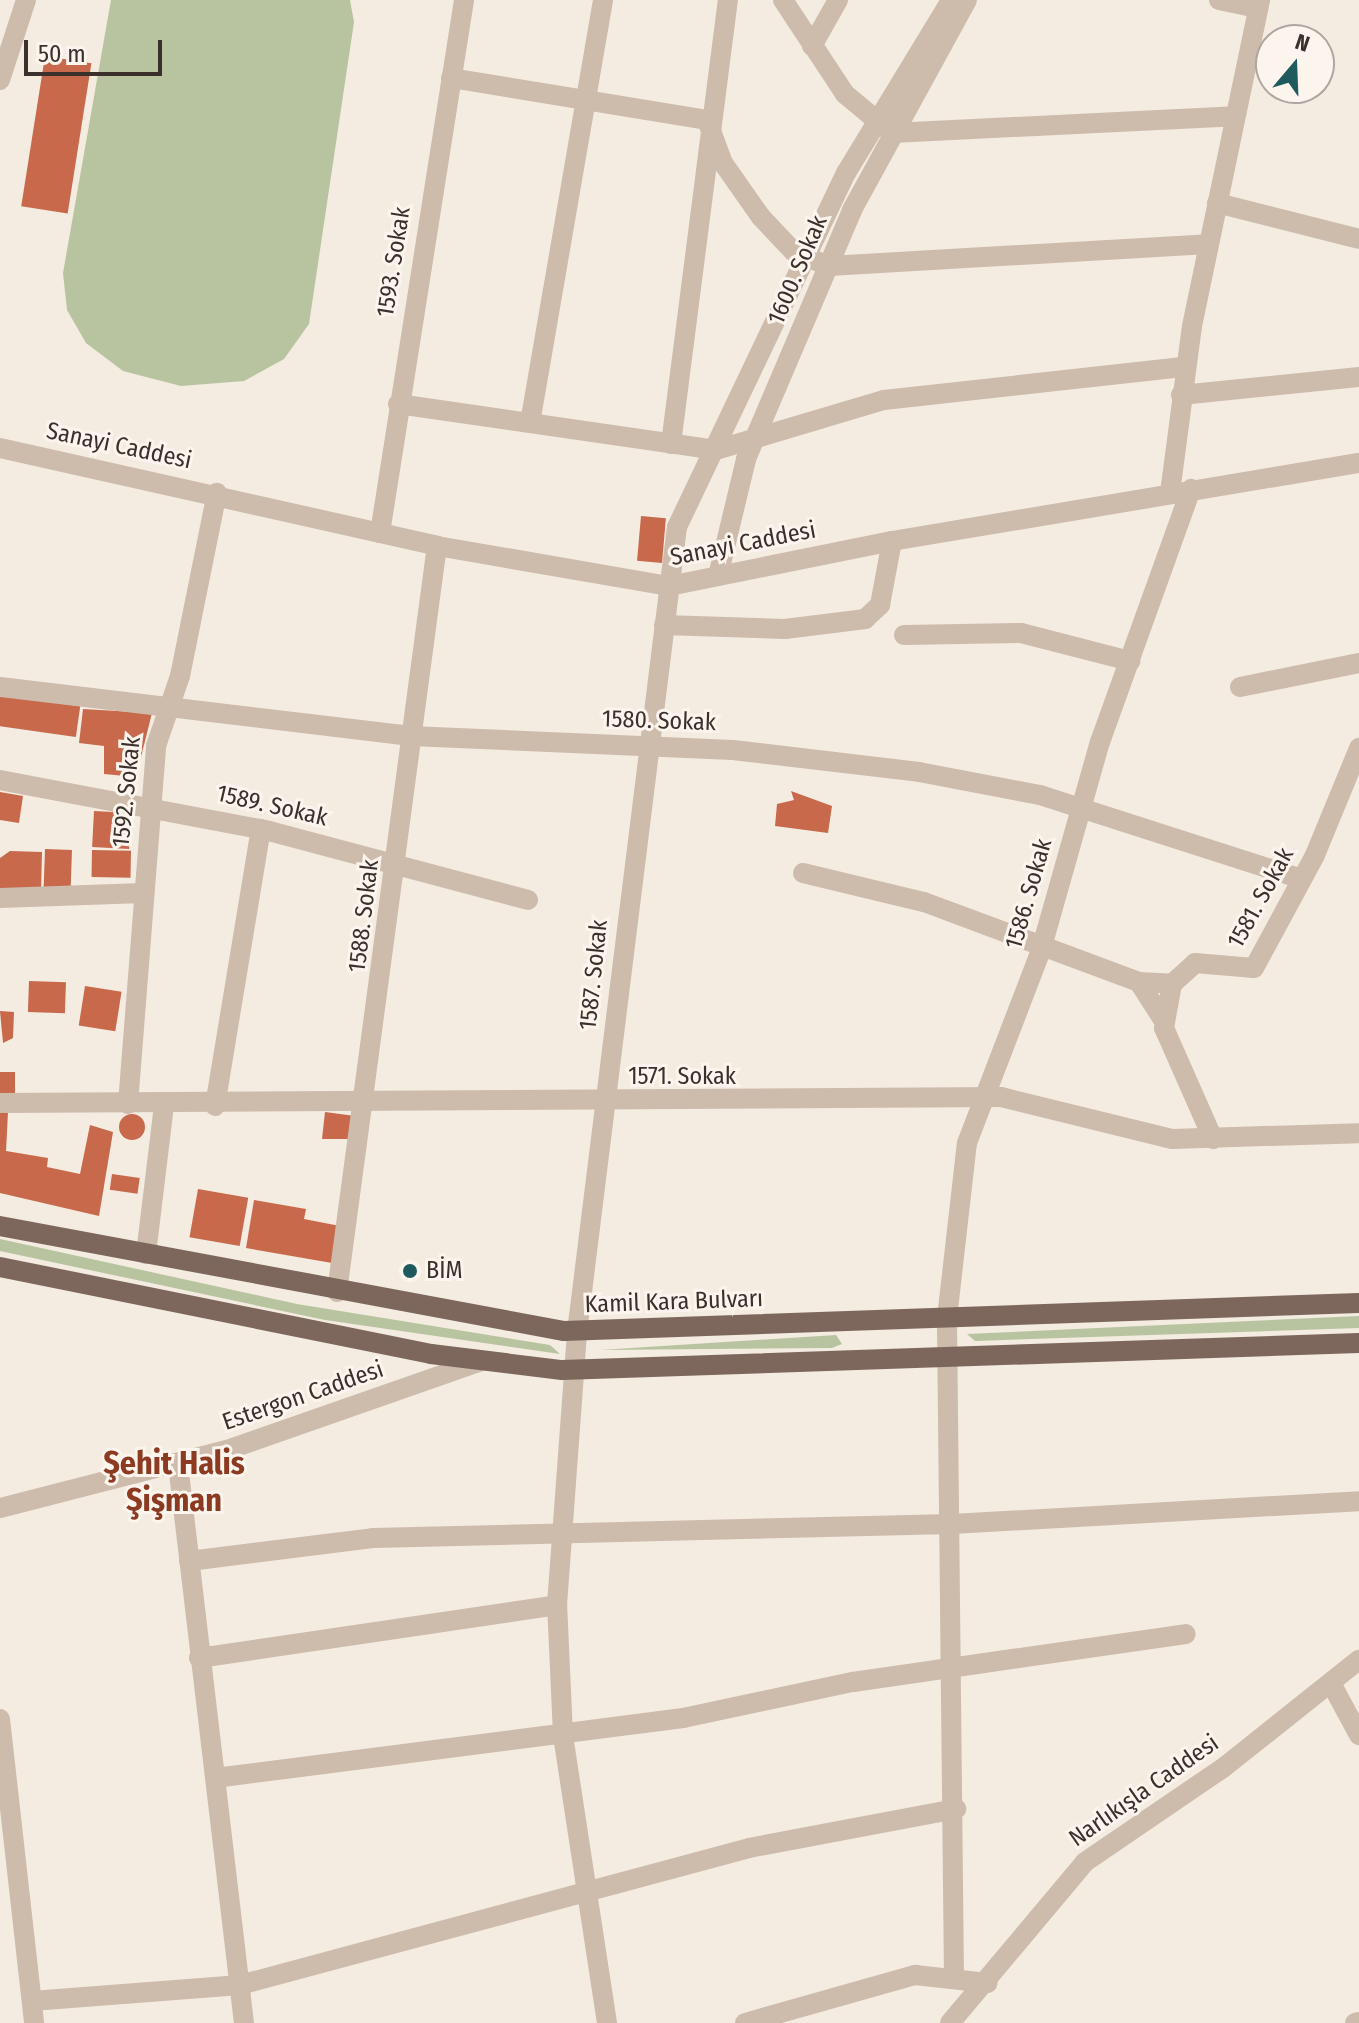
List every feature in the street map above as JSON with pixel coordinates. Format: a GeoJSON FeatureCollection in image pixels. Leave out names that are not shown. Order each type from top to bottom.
{"type":"FeatureCollection","features":[{"type":"Feature","properties":{"kind":"main road","name":"Kamil Kara Bulvarı"},"geometry":{"type":"LineString","coordinates":[[0,1226],[337,1292],[577,1332],[1359,1303]]}},
{"type":"Feature","properties":{"kind":"main road"},"geometry":{"type":"LineString","coordinates":[[0,1267],[481,1361],[573,1370],[1359,1343]]}},
{"type":"Feature","properties":{"kind":"street"},"geometry":{"type":"LineString","coordinates":[[0,80],[8,28],[26,0]]}},
{"type":"Feature","properties":{"kind":"street","name":"1593. Sokak"},"geometry":{"type":"LineString","coordinates":[[380,533],[464,0]]}},
{"type":"Feature","properties":{"kind":"street"},"geometry":{"type":"LineString","coordinates":[[530,423],[603,0]]}},
{"type":"Feature","properties":{"kind":"street"},"geometry":{"type":"LineString","coordinates":[[671,444],[707,120],[728,0]]}},
{"type":"Feature","properties":{"kind":"street"},"geometry":{"type":"LineString","coordinates":[[783,0],[812,46],[874,122],[892,133],[1235,116]]}},
{"type":"Feature","properties":{"kind":"street"},"geometry":{"type":"LineString","coordinates":[[812,46],[838,0]]}},
{"type":"Feature","properties":{"kind":"street","name":"1587. Sokak"},"geometry":{"type":"LineString","coordinates":[[607,2023],[563,1735],[557,1605],[577,1332],[646,747],[680,512],[716,450],[805,258],[874,122],[951,0]]}},
{"type":"Feature","properties":{"kind":"street","name":"1600. Sokak"},"geometry":{"type":"LineString","coordinates":[[718,576],[755,436],[829,266],[892,133],[967,0]]}},
{"type":"Feature","properties":{"kind":"street"},"geometry":{"type":"LineString","coordinates":[[1170,493],[1185,367],[1259,4],[1219,0]]}},
{"type":"Feature","properties":{"kind":"street"},"geometry":{"type":"LineString","coordinates":[[451,78],[707,120]]}},
{"type":"Feature","properties":{"kind":"street"},"geometry":{"type":"LineString","coordinates":[[707,120],[743,195],[805,258],[829,266],[1208,244]]}},
{"type":"Feature","properties":{"kind":"street"},"geometry":{"type":"LineString","coordinates":[[1217,203],[1359,239]]}},
{"type":"Feature","properties":{"kind":"street"},"geometry":{"type":"LineString","coordinates":[[398,404],[716,450],[755,436],[909,396],[1185,367]]}},
{"type":"Feature","properties":{"kind":"street"},"geometry":{"type":"LineString","coordinates":[[1181,395],[1359,377]]}},
{"type":"Feature","properties":{"kind":"street","name":"Sanayi Caddesi"},"geometry":{"type":"LineString","coordinates":[[0,448],[217,493],[437,546],[669,586],[892,541],[1359,463]]}},
{"type":"Feature","properties":{"kind":"street","name":"1586. Sokak"},"geometry":{"type":"LineString","coordinates":[[954,1979],[955,1667],[947,1318],[967,1143],[981,1097],[1041,950],[1081,807],[1191,489]]}},
{"type":"Feature","properties":{"kind":"street","name":"1592. Sokak"},"geometry":{"type":"LineString","coordinates":[[128,1104],[151,806],[168,701],[187,649],[217,493]]}},
{"type":"Feature","properties":{"kind":"street"},"geometry":{"type":"LineString","coordinates":[[664,625],[760,630],[865,619],[880,605],[892,541]]}},
{"type":"Feature","properties":{"kind":"street","name":"1588. Sokak"},"geometry":{"type":"LineString","coordinates":[[337,1292],[367,1104],[437,546]]}},
{"type":"Feature","properties":{"kind":"street"},"geometry":{"type":"LineString","coordinates":[[904,635],[1021,633],[1130,661]]}},
{"type":"Feature","properties":{"kind":"street"},"geometry":{"type":"LineString","coordinates":[[1240,687],[1359,663]]}},
{"type":"Feature","properties":{"kind":"street","name":"1580. Sokak"},"geometry":{"type":"LineString","coordinates":[[0,687],[168,701],[411,736],[646,747],[878,766],[1081,807],[1302,879]]}},
{"type":"Feature","properties":{"kind":"street","name":"1581. Sokak"},"geometry":{"type":"LineString","coordinates":[[1172,984],[1195,963],[1254,968],[1302,879],[1359,748]]}},
{"type":"Feature","properties":{"kind":"street","name":"1589. Sokak"},"geometry":{"type":"LineString","coordinates":[[0,780],[261,829],[528,900]]}},
{"type":"Feature","properties":{"kind":"street"},"geometry":{"type":"LineString","coordinates":[[215,1106],[261,829]]}},
{"type":"Feature","properties":{"kind":"street"},"geometry":{"type":"LineString","coordinates":[[803,873],[924,902],[1041,950],[1139,982],[1172,984],[1162,1018]]}},
{"type":"Feature","properties":{"kind":"street"},"geometry":{"type":"LineString","coordinates":[[0,898],[143,893]]}},
{"type":"Feature","properties":{"kind":"street"},"geometry":{"type":"LineString","coordinates":[[1139,982],[1162,1018],[1213,1139]]}},
{"type":"Feature","properties":{"kind":"street","name":"1571. Sokak"},"geometry":{"type":"LineString","coordinates":[[0,1103],[215,1106],[605,1104],[981,1097],[1172,1139],[1359,1133]]}},
{"type":"Feature","properties":{"kind":"street"},"geometry":{"type":"LineString","coordinates":[[146,1254],[164,1105]]}},
{"type":"Feature","properties":{"kind":"street","name":"Estergon Caddesi"},"geometry":{"type":"LineString","coordinates":[[0,1508],[178,1464],[481,1361]]}},
{"type":"Feature","properties":{"kind":"street"},"geometry":{"type":"LineString","coordinates":[[178,1464],[244,2023]]}},
{"type":"Feature","properties":{"kind":"street"},"geometry":{"type":"LineString","coordinates":[[189,1561],[373,1538],[952,1524],[1359,1501]]}},
{"type":"Feature","properties":{"kind":"street"},"geometry":{"type":"LineString","coordinates":[[199,1658],[557,1605]]}},
{"type":"Feature","properties":{"kind":"street"},"geometry":{"type":"LineString","coordinates":[[215,1778],[563,1735],[955,1667],[1186,1634]]}},
{"type":"Feature","properties":{"kind":"street","name":"Narlıkışla Caddesi"},"geometry":{"type":"LineString","coordinates":[[950,2023],[988,1983],[1085,1862],[1332,1685],[1359,1660]]}},
{"type":"Feature","properties":{"kind":"street"},"geometry":{"type":"LineString","coordinates":[[1332,1685],[1359,1735]]}},
{"type":"Feature","properties":{"kind":"street"},"geometry":{"type":"LineString","coordinates":[[0,1719],[34,2023]]}},
{"type":"Feature","properties":{"kind":"street"},"geometry":{"type":"LineString","coordinates":[[32,2001],[240,1985],[749,1848],[956,1809]]}},
{"type":"Feature","properties":{"kind":"street"},"geometry":{"type":"LineString","coordinates":[[745,2023],[915,1975],[988,1983]]}},
{"type":"Feature","properties":{"kind":"green space"},"geometry":{"type":"Polygon","coordinates":[[[111,0],[350,0],[354,22],[309,324],[284,359],[244,381],[181,386],[123,371],[86,343],[67,310],[63,273],[111,0]]]}},
{"type":"Feature","properties":{"kind":"green space"},"geometry":{"type":"Polygon","coordinates":[[[0,1239],[297,1304],[550,1345],[560,1354],[325,1320],[0,1251],[0,1239]]]}},
{"type":"Feature","properties":{"kind":"green space"},"geometry":{"type":"Polygon","coordinates":[[[1359,1316],[1359,1328],[975,1341],[967,1334],[1359,1316]]]}},
{"type":"Feature","properties":{"kind":"green space"},"geometry":{"type":"Polygon","coordinates":[[[836,1335],[842,1344],[832,1348],[600,1350],[836,1335]]]}},
{"type":"Feature","properties":{"kind":"building"},"geometry":{"type":"Polygon","coordinates":[[[45,56],[91,63],[68,213],[21,206],[45,56]]]}},
{"type":"Feature","properties":{"kind":"building"},"geometry":{"type":"Polygon","coordinates":[[[641,516],[666,518],[662,563],[637,561],[641,516]]]}},
{"type":"Feature","properties":{"kind":"building"},"geometry":{"type":"Polygon","coordinates":[[[0,695],[80,706],[76,737],[0,726],[0,695]]]}},
{"type":"Feature","properties":{"kind":"building"},"geometry":{"type":"Polygon","coordinates":[[[83,709],[152,713],[136,777],[104,774],[104,746],[79,743],[83,709]]]}},
{"type":"Feature","properties":{"kind":"building"},"geometry":{"type":"Polygon","coordinates":[[[791,791],[832,806],[828,833],[775,826],[777,804],[794,800],[791,791]]]}},
{"type":"Feature","properties":{"kind":"building"},"geometry":{"type":"Polygon","coordinates":[[[0,792],[23,796],[19,823],[0,820],[0,792]]]}},
{"type":"Feature","properties":{"kind":"building"},"geometry":{"type":"Polygon","coordinates":[[[94,811],[131,813],[129,849],[92,847],[94,811]]]}},
{"type":"Feature","properties":{"kind":"building"},"geometry":{"type":"Polygon","coordinates":[[[45,849],[72,850],[71,888],[44,887],[45,849]]]}},
{"type":"Feature","properties":{"kind":"building"},"geometry":{"type":"Polygon","coordinates":[[[92,850],[131,851],[131,878],[92,877],[92,850]]]}},
{"type":"Feature","properties":{"kind":"building"},"geometry":{"type":"Polygon","coordinates":[[[10,851],[42,852],[41,892],[0,892],[0,858],[10,851]]]}},
{"type":"Feature","properties":{"kind":"building"},"geometry":{"type":"Polygon","coordinates":[[[29,981],[66,982],[65,1013],[28,1012],[29,981]]]}},
{"type":"Feature","properties":{"kind":"building"},"geometry":{"type":"Polygon","coordinates":[[[85,986],[122,992],[115,1031],[79,1026],[85,986]]]}},
{"type":"Feature","properties":{"kind":"building"},"geometry":{"type":"Polygon","coordinates":[[[0,1011],[14,1012],[13,1038],[3,1043],[0,1011]]]}},
{"type":"Feature","properties":{"kind":"building"},"geometry":{"type":"Polygon","coordinates":[[[0,1072],[15,1072],[15,1097],[0,1097],[0,1072]]]}},
{"type":"Feature","properties":{"kind":"building"},"geometry":{"type":"Polygon","coordinates":[[[0,1112],[8,1112],[6,1151],[48,1158],[47,1167],[80,1174],[90,1125],[113,1132],[99,1216],[0,1193],[0,1112]]]}},
{"type":"Feature","properties":{"kind":"building"},"geometry":{"type":"Polygon","coordinates":[[[325,1112],[355,1116],[353,1139],[322,1139],[325,1112]]]}},
{"type":"Feature","properties":{"kind":"building"},"geometry":{"type":"Polygon","coordinates":[[[132,1114],[142,1117],[145,1127],[142,1137],[132,1140],[122,1137],[119,1127],[122,1117],[132,1114]]]}},
{"type":"Feature","properties":{"kind":"building"},"geometry":{"type":"Polygon","coordinates":[[[112,1174],[140,1178],[138,1194],[110,1190],[112,1174]]]}},
{"type":"Feature","properties":{"kind":"building"},"geometry":{"type":"Polygon","coordinates":[[[198,1189],[248,1198],[240,1246],[189,1237],[198,1189]]]}},
{"type":"Feature","properties":{"kind":"building"},"geometry":{"type":"Polygon","coordinates":[[[254,1200],[306,1209],[304,1219],[340,1226],[332,1263],[246,1248],[254,1200]]]}},
{"type":"Feature","properties":{"kind":"place","name":"BİM"},"geometry":{"type":"Point","coordinates":[410,1271]}},
{"type":"Feature","properties":{"kind":"district","name":"Şehit Halis Şişman"},"geometry":{"type":"Point","coordinates":[174,1482]}}]}
